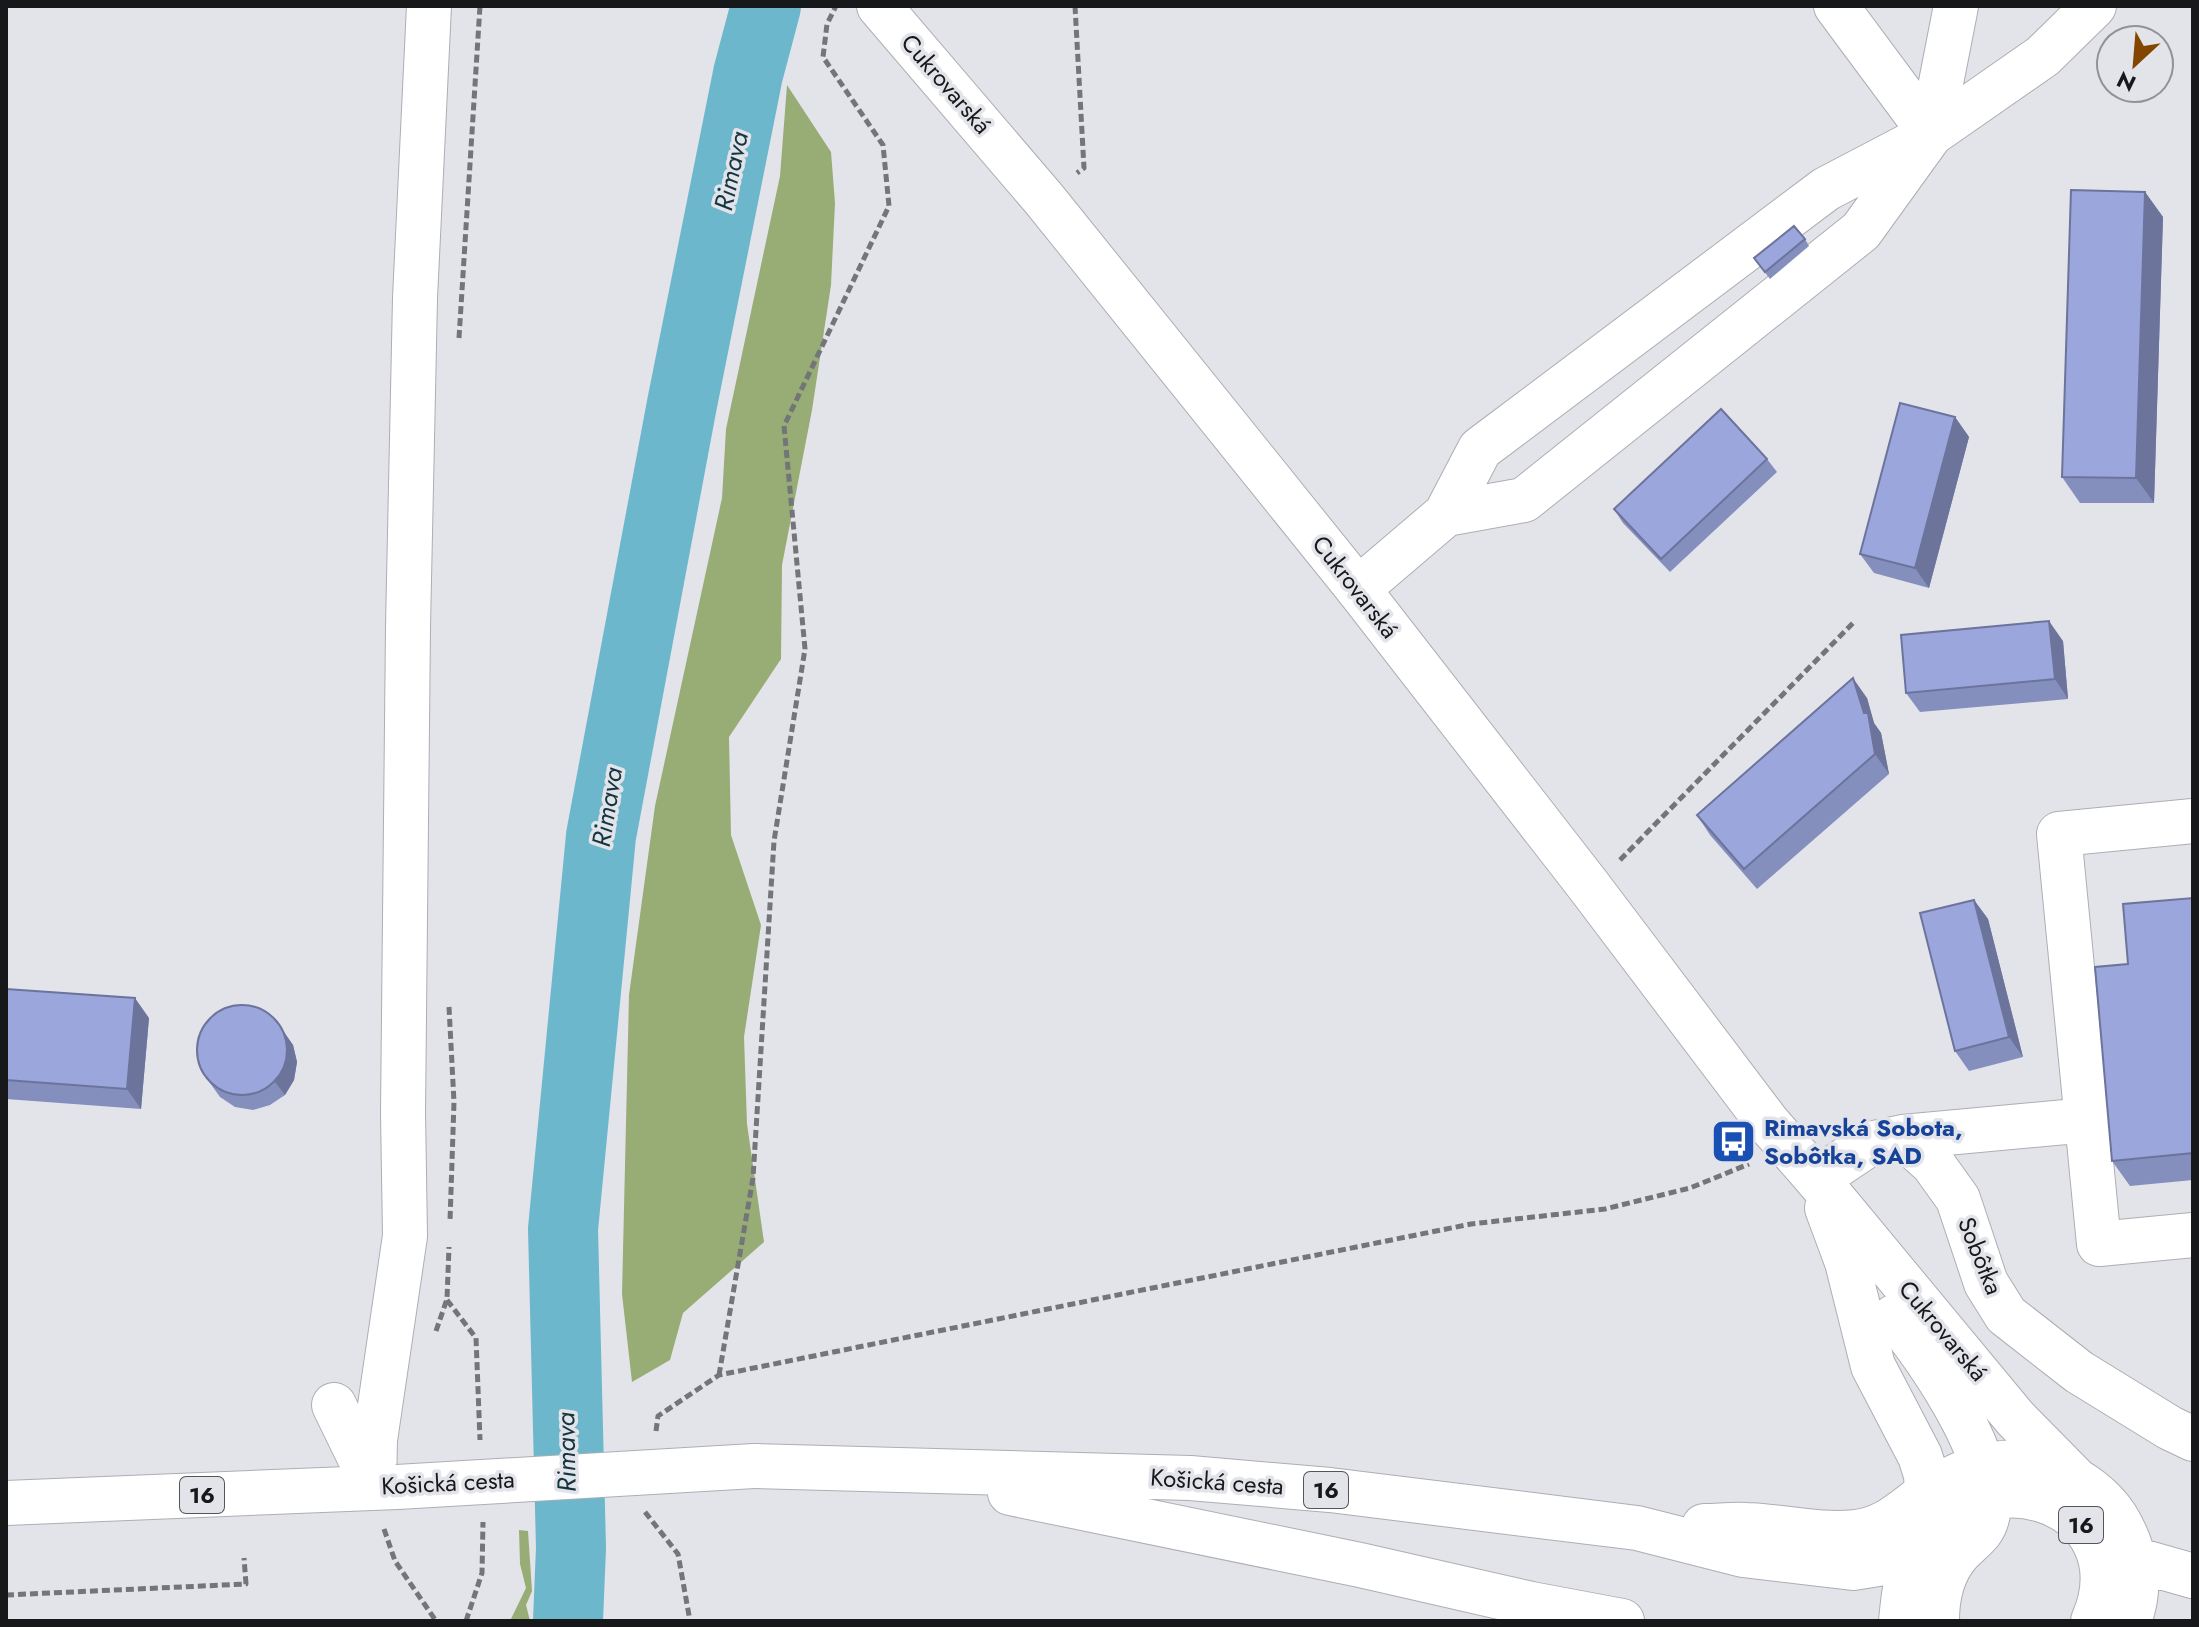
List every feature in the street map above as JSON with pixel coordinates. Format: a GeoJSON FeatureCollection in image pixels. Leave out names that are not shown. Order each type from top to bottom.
{"type":"FeatureCollection","features":[{"type":"Feature","properties":{"kind":"main road"},"geometry":{"type":"LineString","coordinates":[[385,1487],[375,1440],[405,1236],[403,1113],[408,627],[415,298],[429,6]]}},
{"type":"Feature","properties":{"kind":"main road","name":"Cukrovarská"},"geometry":{"type":"LineString","coordinates":[[879,6],[1044,199],[1358,589],[1768,1123],[2015,1418],[2074,1478]]}},
{"type":"Feature","properties":{"kind":"main road"},"geometry":{"type":"LineString","coordinates":[[1836,6],[1931,134]]}},
{"type":"Feature","properties":{"kind":"main road"},"geometry":{"type":"LineString","coordinates":[[1446,514],[1524,500],[1861,231],[1931,134],[1956,6]]}},
{"type":"Feature","properties":{"kind":"main road"},"geometry":{"type":"LineString","coordinates":[[1358,589],[1446,514],[1480,449],[1826,189],[1931,134],[2043,56],[2094,6]]}},
{"type":"Feature","properties":{"kind":"main road"},"geometry":{"type":"LineString","coordinates":[[1556,393],[1597,442]]}},
{"type":"Feature","properties":{"kind":"main road"},"geometry":{"type":"LineString","coordinates":[[2193,821],[2059,834],[2099,1244],[2193,1235]]}},
{"type":"Feature","properties":{"kind":"main road"},"geometry":{"type":"LineString","coordinates":[[1817,1179],[1869,1144],[1903,1137],[2087,1120]]}},
{"type":"Feature","properties":{"kind":"main road","name":"Sobôtka"},"geometry":{"type":"LineString","coordinates":[[1903,1137],[1933,1164],[1958,1199],[1986,1283],[2006,1315],[2079,1372],[2193,1439]]}},
{"type":"Feature","properties":{"kind":"main road","name":"Cukrovarská"},"geometry":{"type":"LineString","coordinates":[[1817,1179],[1847,1262],[1953,1458],[1955,1498]]}},
{"type":"Feature","properties":{"kind":"main road"},"geometry":{"type":"LineString","coordinates":[[334,1405],[385,1487]]}},
{"type":"Feature","properties":{"kind":"main road","name":"16"},"geometry":{"type":"LineString","coordinates":[[1955,1498],[2014,1461],[2046,1466],[2074,1478],[2098,1496],[2107,1534],[2102,1567],[2103,1589],[2093,1621]]}},
{"type":"Feature","properties":{"kind":"main road","name":"Košická cesta"},"geometry":{"type":"LineString","coordinates":[[6,1503],[385,1487],[754,1466],[1190,1478],[1375,1495],[1637,1528],[1746,1525],[1855,1532],[1955,1498]]}},
{"type":"Feature","properties":{"kind":"main road","name":"Košická cesta"},"geometry":{"type":"LineString","coordinates":[[890,1470],[1222,1536],[1531,1604],[1629,1620]]}},
{"type":"Feature","properties":{"kind":"main road","name":"16"},"geometry":{"type":"LineString","coordinates":[[1955,1498],[2015,1494],[2038,1497],[2065,1511],[2084,1527],[2107,1534],[2193,1547]]}},
{"type":"Feature","properties":{"kind":"main road"},"geometry":{"type":"LineString","coordinates":[[1901,1621],[1912,1567],[1955,1498],[1987,1515],[1982,1530],[1956,1556],[1944,1577],[1937,1600],[1937,1621]]}},
{"type":"Feature","properties":{"kind":"main road","name":"16"},"geometry":{"type":"LineString","coordinates":[[2107,1534],[2135,1562],[2193,1576]]}},
{"type":"Feature","properties":{"kind":"main road"},"geometry":{"type":"LineString","coordinates":[[2129,1621],[2137,1585],[2135,1562]]}},
{"type":"Feature","properties":{"kind":"path"},"geometry":{"type":"LineString","coordinates":[[459,343],[480,6]]}},
{"type":"Feature","properties":{"kind":"path"},"geometry":{"type":"LineString","coordinates":[[719,1375],[753,1178],[774,841],[805,649],[784,426],[866,260],[889,206],[883,145],[823,57],[827,24],[836,6]]}},
{"type":"Feature","properties":{"kind":"path"},"geometry":{"type":"LineString","coordinates":[[1075,6],[1084,168]]}},
{"type":"Feature","properties":{"kind":"path"},"geometry":{"type":"LineString","coordinates":[[1588,885],[1625,856],[1855,621]]}},
{"type":"Feature","properties":{"kind":"path"},"geometry":{"type":"LineString","coordinates":[[448,993],[454,1102],[450,1223]]}},
{"type":"Feature","properties":{"kind":"path"},"geometry":{"type":"LineString","coordinates":[[654,1444],[658,1416],[719,1375],[1471,1224],[1605,1209],[1690,1188],[1754,1162],[1747,1152]]}},
{"type":"Feature","properties":{"kind":"path"},"geometry":{"type":"LineString","coordinates":[[447,1299],[449,1239]]}},
{"type":"Feature","properties":{"kind":"path"},"geometry":{"type":"LineString","coordinates":[[385,1487],[389,1547],[395,1561],[436,1621]]}},
{"type":"Feature","properties":{"kind":"path"},"geometry":{"type":"LineString","coordinates":[[647,1499],[645,1512],[678,1554],[690,1621]]}},
{"type":"Feature","properties":{"kind":"path"},"geometry":{"type":"LineString","coordinates":[[6,1595],[246,1584],[244,1558]]}},
{"type":"Feature","properties":{"kind":"green space"},"geometry":{"type":"Polygon","coordinates":[[[787,85],[831,152],[835,203],[831,285],[812,410],[782,565],[781,659],[729,737],[731,835],[761,925],[744,1037],[747,1124],[764,1242],[683,1313],[670,1360],[632,1382],[622,1294],[629,995],[655,806],[722,498],[726,429],[780,176],[787,85]]]}},
{"type":"Feature","properties":{"kind":"green space"},"geometry":{"type":"Polygon","coordinates":[[[519,1530],[528,1531],[532,1591],[526,1605],[530,1621],[510,1621],[526,1588],[520,1564],[519,1530]]]}},
{"type":"Feature","properties":{"kind":"building"},"geometry":{"type":"Polygon","coordinates":[[[2071,190],[2145,192],[2136,478],[2062,477],[2071,190]]]}},
{"type":"Feature","properties":{"kind":"building"},"geometry":{"type":"Polygon","coordinates":[[[1794,226],[1805,239],[1765,272],[1754,258],[1794,226]]]}},
{"type":"Feature","properties":{"kind":"building"},"geometry":{"type":"Polygon","coordinates":[[[1900,403],[1955,417],[1915,568],[1860,554],[1900,403]]]}},
{"type":"Feature","properties":{"kind":"building"},"geometry":{"type":"Polygon","coordinates":[[[1721,409],[1767,459],[1661,559],[1614,509],[1721,409]]]}},
{"type":"Feature","properties":{"kind":"building"},"geometry":{"type":"Polygon","coordinates":[[[2049,621],[2055,679],[1906,693],[1901,635],[2049,621]]]}},
{"type":"Feature","properties":{"kind":"building"},"geometry":{"type":"Polygon","coordinates":[[[1853,678],[1864,713],[1868,713],[1875,754],[1744,869],[1697,815],[1853,678]]]}},
{"type":"Feature","properties":{"kind":"building"},"geometry":{"type":"Polygon","coordinates":[[[2193,898],[2193,1153],[2112,1161],[2095,967],[2128,964],[2123,904],[2193,898]]]}},
{"type":"Feature","properties":{"kind":"building"},"geometry":{"type":"Polygon","coordinates":[[[1974,900],[2009,1037],[1955,1051],[1920,913],[1974,900]]]}},
{"type":"Feature","properties":{"kind":"building"},"geometry":{"type":"Polygon","coordinates":[[[6,989],[135,998],[127,1089],[6,1080],[6,989]]]}},
{"type":"Feature","properties":{"kind":"building"},"geometry":{"type":"Polygon","coordinates":[[[242,1005],[259,1008],[274,1018],[284,1033],[287,1050],[284,1067],[274,1082],[259,1092],[242,1095],[225,1092],[210,1082],[200,1067],[197,1050],[200,1033],[210,1018],[225,1008],[242,1005]]]}},
{"type":"Feature","properties":{"kind":"waterway","name":"Rimava"},"geometry":{"type":"LineString","coordinates":[[568,1621],[571,1548],[563,1229],[601,836],[682,404],[748,74],[766,6]]}},
{"type":"Feature","properties":{"kind":"place","name":"Rimavská Sobota, Sobôtka, SAD"},"geometry":{"type":"Point","coordinates":[1733,1142]}}]}
